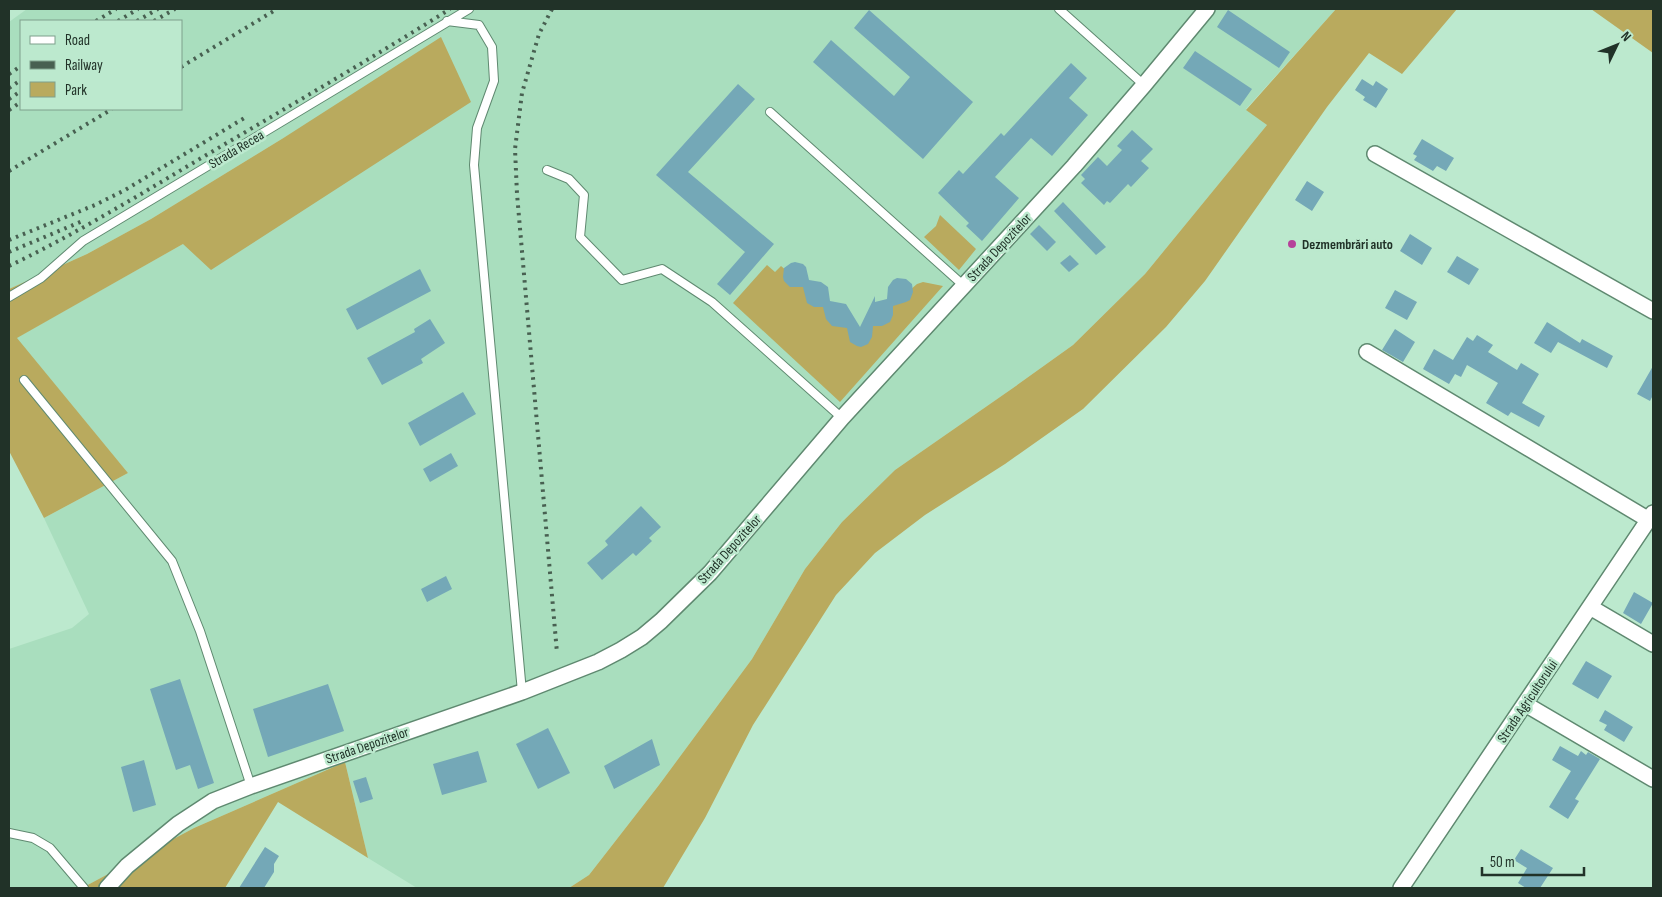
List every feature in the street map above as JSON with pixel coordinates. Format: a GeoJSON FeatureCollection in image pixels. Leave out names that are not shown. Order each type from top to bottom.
{"type":"FeatureCollection","features":[{"type":"Feature","properties":{"kind":"street","name":"Strada Depozitelor"},"geometry":{"type":"LineString","coordinates":[[107,888],[127,866],[178,824],[213,801],[251,786],[522,692],[598,662],[642,637],[710,573],[842,418],[1074,166],[1207,9]]}},
{"type":"Feature","properties":{"kind":"street"},"geometry":{"type":"LineString","coordinates":[[1374,154],[1653,311]]}},
{"type":"Feature","properties":{"kind":"street"},"geometry":{"type":"LineString","coordinates":[[1367,352],[1651,516]]}},
{"type":"Feature","properties":{"kind":"street","name":"Strada Agricultorului"},"geometry":{"type":"LineString","coordinates":[[1400,888],[1651,516]]}},
{"type":"Feature","properties":{"kind":"street"},"geometry":{"type":"LineString","coordinates":[[1590,607],[1653,644]]}},
{"type":"Feature","properties":{"kind":"street"},"geometry":{"type":"LineString","coordinates":[[1525,704],[1653,779]]}},
{"type":"Feature","properties":{"kind":"lane","name":"Strada Recea"},"geometry":{"type":"LineString","coordinates":[[9,298],[41,278],[83,241],[469,9]]}},
{"type":"Feature","properties":{"kind":"lane"},"geometry":{"type":"LineString","coordinates":[[1059,9],[1144,85]]}},
{"type":"Feature","properties":{"kind":"lane"},"geometry":{"type":"LineString","coordinates":[[447,21],[479,25],[492,46],[494,81],[477,128],[474,165],[522,692]]}},
{"type":"Feature","properties":{"kind":"lane"},"geometry":{"type":"LineString","coordinates":[[770,112],[963,285]]}},
{"type":"Feature","properties":{"kind":"lane"},"geometry":{"type":"LineString","coordinates":[[547,170],[569,179],[584,194],[580,238],[622,280],[662,268],[712,302],[842,418]]}},
{"type":"Feature","properties":{"kind":"lane"},"geometry":{"type":"LineString","coordinates":[[24,380],[172,560],[200,631],[251,786]]}},
{"type":"Feature","properties":{"kind":"lane"},"geometry":{"type":"LineString","coordinates":[[9,833],[33,838],[50,848],[84,888]]}},
{"type":"Feature","properties":{"kind":"shaded area"},"geometry":{"type":"Polygon","coordinates":[[[27,9],[1336,9],[1246,109],[1267,125],[1145,274],[1073,345],[895,470],[842,522],[805,569],[752,659],[659,785],[589,875],[569,888],[417,888],[368,858],[345,762],[194,828],[82,888],[9,888],[9,649],[72,628],[89,614],[44,518],[128,473],[16,338],[183,244],[285,137],[151,219],[87,254],[9,289],[9,22],[27,9]]]}},
{"type":"Feature","properties":{"kind":"green space"},"geometry":{"type":"Polygon","coordinates":[[[1336,9],[1457,9],[1402,74],[1369,53],[1327,107],[1205,281],[1166,327],[1083,409],[1005,464],[925,515],[875,553],[836,595],[753,725],[705,818],[663,888],[569,888],[589,875],[659,785],[752,659],[805,569],[842,522],[895,470],[1073,345],[1145,274],[1267,125],[1246,110],[1336,9]]]}},
{"type":"Feature","properties":{"kind":"green space"},"geometry":{"type":"Polygon","coordinates":[[[1591,9],[1653,9],[1653,53],[1591,9]]]}},
{"type":"Feature","properties":{"kind":"green space"},"geometry":{"type":"Polygon","coordinates":[[[441,37],[471,102],[211,270],[183,244],[17,338],[128,473],[44,518],[9,451],[9,289],[87,254],[151,219],[285,137],[441,37]]]}},
{"type":"Feature","properties":{"kind":"green space"},"geometry":{"type":"Polygon","coordinates":[[[940,215],[976,249],[959,270],[924,237],[936,226],[940,215]]]}},
{"type":"Feature","properties":{"kind":"green space"},"geometry":{"type":"Polygon","coordinates":[[[767,265],[775,272],[781,266],[860,333],[917,284],[923,282],[943,286],[840,402],[733,303],[767,265]]]}},
{"type":"Feature","properties":{"kind":"green space"},"geometry":{"type":"Polygon","coordinates":[[[345,762],[368,858],[278,802],[225,888],[82,888],[194,828],[345,762]]]}},
{"type":"Feature","properties":{"kind":"building"},"geometry":{"type":"Polygon","coordinates":[[[869,10],[973,102],[923,159],[813,62],[831,40],[894,96],[910,77],[854,28],[869,10]]]}},
{"type":"Feature","properties":{"kind":"building"},"geometry":{"type":"Polygon","coordinates":[[[1228,10],[1290,52],[1279,68],[1217,27],[1228,10]]]}},
{"type":"Feature","properties":{"kind":"building"},"geometry":{"type":"Polygon","coordinates":[[[1195,51],[1252,89],[1240,106],[1183,68],[1195,51]]]}},
{"type":"Feature","properties":{"kind":"building"},"geometry":{"type":"Polygon","coordinates":[[[1071,63],[1087,78],[1069,98],[1088,115],[1052,156],[1031,138],[995,177],[1019,198],[982,241],[966,226],[969,223],[938,193],[959,170],[963,174],[1001,133],[1004,136],[1071,63]]]}},
{"type":"Feature","properties":{"kind":"building"},"geometry":{"type":"Polygon","coordinates":[[[1362,79],[1373,86],[1376,81],[1388,89],[1376,108],[1363,100],[1365,97],[1355,90],[1362,79]]]}},
{"type":"Feature","properties":{"kind":"building"},"geometry":{"type":"Polygon","coordinates":[[[738,84],[755,99],[688,172],[774,244],[730,295],[717,284],[745,252],[656,175],[738,84]]]}},
{"type":"Feature","properties":{"kind":"building"},"geometry":{"type":"Polygon","coordinates":[[[1132,130],[1153,149],[1141,161],[1149,168],[1131,187],[1128,184],[1110,203],[1107,201],[1104,205],[1081,183],[1085,179],[1081,175],[1098,157],[1107,166],[1122,150],[1117,146],[1132,130]]]}},
{"type":"Feature","properties":{"kind":"building"},"geometry":{"type":"Polygon","coordinates":[[[1422,139],[1454,158],[1446,171],[1437,166],[1433,171],[1414,160],[1417,156],[1413,154],[1422,139]]]}},
{"type":"Feature","properties":{"kind":"building"},"geometry":{"type":"Polygon","coordinates":[[[1307,181],[1324,192],[1312,211],[1295,200],[1307,181]]]}},
{"type":"Feature","properties":{"kind":"building"},"geometry":{"type":"Polygon","coordinates":[[[1063,202],[1106,247],[1096,255],[1054,211],[1063,202]]]}},
{"type":"Feature","properties":{"kind":"building"},"geometry":{"type":"Polygon","coordinates":[[[1039,225],[1056,242],[1047,251],[1030,234],[1039,225]]]}},
{"type":"Feature","properties":{"kind":"building"},"geometry":{"type":"Polygon","coordinates":[[[1410,234],[1432,248],[1422,265],[1400,251],[1410,234]]]}},
{"type":"Feature","properties":{"kind":"building"},"geometry":{"type":"Polygon","coordinates":[[[1070,255],[1079,264],[1069,272],[1060,263],[1070,255]]]}},
{"type":"Feature","properties":{"kind":"building"},"geometry":{"type":"Polygon","coordinates":[[[1457,256],[1479,269],[1469,285],[1447,272],[1457,256]]]}},
{"type":"Feature","properties":{"kind":"building"},"geometry":{"type":"Polygon","coordinates":[[[795,262],[806,267],[809,280],[821,282],[828,287],[830,301],[846,304],[860,327],[875,296],[875,302],[887,299],[888,287],[893,280],[897,278],[906,279],[912,284],[913,292],[910,300],[893,306],[893,315],[890,322],[882,326],[873,326],[872,337],[868,344],[861,347],[857,346],[850,342],[847,328],[832,326],[826,319],[823,307],[814,307],[807,303],[803,287],[790,287],[784,281],[784,268],[795,262]]]}},
{"type":"Feature","properties":{"kind":"building"},"geometry":{"type":"Polygon","coordinates":[[[420,269],[431,291],[357,330],[346,309],[420,269]]]}},
{"type":"Feature","properties":{"kind":"building"},"geometry":{"type":"Polygon","coordinates":[[[1395,290],[1417,302],[1407,320],[1385,308],[1395,290]]]}},
{"type":"Feature","properties":{"kind":"building"},"geometry":{"type":"Polygon","coordinates":[[[430,319],[445,343],[421,359],[423,363],[382,385],[367,358],[415,332],[414,329],[430,319]]]}},
{"type":"Feature","properties":{"kind":"building"},"geometry":{"type":"Polygon","coordinates":[[[1547,322],[1580,343],[1582,339],[1613,356],[1607,368],[1558,342],[1551,353],[1534,343],[1547,322]]]}},
{"type":"Feature","properties":{"kind":"building"},"geometry":{"type":"Polygon","coordinates":[[[1395,329],[1415,342],[1403,362],[1382,350],[1395,329]]]}},
{"type":"Feature","properties":{"kind":"building"},"geometry":{"type":"Polygon","coordinates":[[[1477,335],[1493,345],[1488,352],[1517,370],[1521,363],[1539,374],[1522,403],[1545,416],[1539,427],[1511,412],[1508,416],[1486,403],[1498,383],[1467,365],[1461,377],[1455,374],[1449,384],[1423,369],[1434,349],[1453,360],[1467,337],[1473,341],[1477,335]]]}},
{"type":"Feature","properties":{"kind":"building"},"geometry":{"type":"Polygon","coordinates":[[[1653,366],[1653,395],[1650,401],[1637,394],[1653,366]]]}},
{"type":"Feature","properties":{"kind":"building"},"geometry":{"type":"Polygon","coordinates":[[[463,392],[476,414],[420,446],[408,423],[463,392]]]}},
{"type":"Feature","properties":{"kind":"building"},"geometry":{"type":"Polygon","coordinates":[[[451,453],[458,466],[430,482],[423,469],[451,453]]]}},
{"type":"Feature","properties":{"kind":"building"},"geometry":{"type":"Polygon","coordinates":[[[641,506],[661,527],[649,538],[652,541],[636,556],[633,553],[602,580],[587,563],[608,545],[605,541],[641,506]]]}},
{"type":"Feature","properties":{"kind":"building"},"geometry":{"type":"Polygon","coordinates":[[[446,576],[452,589],[427,602],[421,589],[446,576]]]}},
{"type":"Feature","properties":{"kind":"building"},"geometry":{"type":"Polygon","coordinates":[[[1634,592],[1653,603],[1641,624],[1623,613],[1634,592]]]}},
{"type":"Feature","properties":{"kind":"building"},"geometry":{"type":"Polygon","coordinates":[[[1586,661],[1612,676],[1598,699],[1572,684],[1586,661]]]}},
{"type":"Feature","properties":{"kind":"building"},"geometry":{"type":"Polygon","coordinates":[[[180,679],[214,783],[198,789],[190,765],[176,770],[150,689],[180,679]]]}},
{"type":"Feature","properties":{"kind":"building"},"geometry":{"type":"Polygon","coordinates":[[[328,684],[344,731],[268,757],[253,709],[328,684]]]}},
{"type":"Feature","properties":{"kind":"building"},"geometry":{"type":"Polygon","coordinates":[[[1605,710],[1633,727],[1624,742],[1604,730],[1607,725],[1599,721],[1605,710]]]}},
{"type":"Feature","properties":{"kind":"building"},"geometry":{"type":"Polygon","coordinates":[[[548,728],[570,773],[538,789],[516,744],[548,728]]]}},
{"type":"Feature","properties":{"kind":"building"},"geometry":{"type":"Polygon","coordinates":[[[652,739],[660,765],[614,789],[604,766],[652,739]]]}},
{"type":"Feature","properties":{"kind":"building"},"geometry":{"type":"Polygon","coordinates":[[[1560,746],[1578,756],[1581,751],[1586,755],[1588,752],[1600,759],[1575,799],[1579,801],[1568,819],[1549,807],[1571,771],[1552,760],[1560,746]]]}},
{"type":"Feature","properties":{"kind":"building"},"geometry":{"type":"Polygon","coordinates":[[[478,751],[487,782],[442,795],[433,764],[478,751]]]}},
{"type":"Feature","properties":{"kind":"building"},"geometry":{"type":"Polygon","coordinates":[[[144,760],[156,805],[133,812],[121,767],[144,760]]]}},
{"type":"Feature","properties":{"kind":"building"},"geometry":{"type":"Polygon","coordinates":[[[366,777],[373,799],[360,803],[353,781],[366,777]]]}},
{"type":"Feature","properties":{"kind":"building"},"geometry":{"type":"Polygon","coordinates":[[[265,847],[279,856],[274,864],[274,872],[264,888],[239,888],[265,847]]]}},
{"type":"Feature","properties":{"kind":"building"},"geometry":{"type":"Polygon","coordinates":[[[1521,849],[1553,868],[1540,888],[1526,888],[1518,883],[1527,868],[1514,860],[1521,849]]]}},
{"type":"Feature","properties":{"kind":"railway"},"geometry":{"type":"LineString","coordinates":[[98,20],[116,9]]}},
{"type":"Feature","properties":{"kind":"railway"},"geometry":{"type":"LineString","coordinates":[[120,20],[138,9]]}},
{"type":"Feature","properties":{"kind":"railway"},"geometry":{"type":"LineString","coordinates":[[139,20],[158,9]]}},
{"type":"Feature","properties":{"kind":"railway"},"geometry":{"type":"LineString","coordinates":[[156,20],[175,9]]}},
{"type":"Feature","properties":{"kind":"railway"},"geometry":{"type":"LineString","coordinates":[[182,66],[277,9]]}},
{"type":"Feature","properties":{"kind":"railway"},"geometry":{"type":"LineString","coordinates":[[9,266],[59,241],[131,200],[450,9]]}},
{"type":"Feature","properties":{"kind":"railway"},"geometry":{"type":"LineString","coordinates":[[552,9],[539,34],[522,93],[515,149],[517,194],[557,653]]}},
{"type":"Feature","properties":{"kind":"railway"},"geometry":{"type":"LineString","coordinates":[[9,74],[20,67]]}},
{"type":"Feature","properties":{"kind":"railway"},"geometry":{"type":"LineString","coordinates":[[9,88],[20,81]]}},
{"type":"Feature","properties":{"kind":"railway"},"geometry":{"type":"LineString","coordinates":[[9,99],[20,92]]}},
{"type":"Feature","properties":{"kind":"railway"},"geometry":{"type":"LineString","coordinates":[[9,110],[20,103]]}},
{"type":"Feature","properties":{"kind":"railway"},"geometry":{"type":"LineString","coordinates":[[9,171],[110,110]]}},
{"type":"Feature","properties":{"kind":"railway"},"geometry":{"type":"LineString","coordinates":[[9,240],[95,205],[125,190],[246,117]]}},
{"type":"Feature","properties":{"kind":"railway"},"geometry":{"type":"LineString","coordinates":[[9,252],[85,220]]}},
{"type":"Feature","properties":{"kind":"place","name":"Dezmembrări auto"},"geometry":{"type":"Point","coordinates":[1292,244]}}]}
